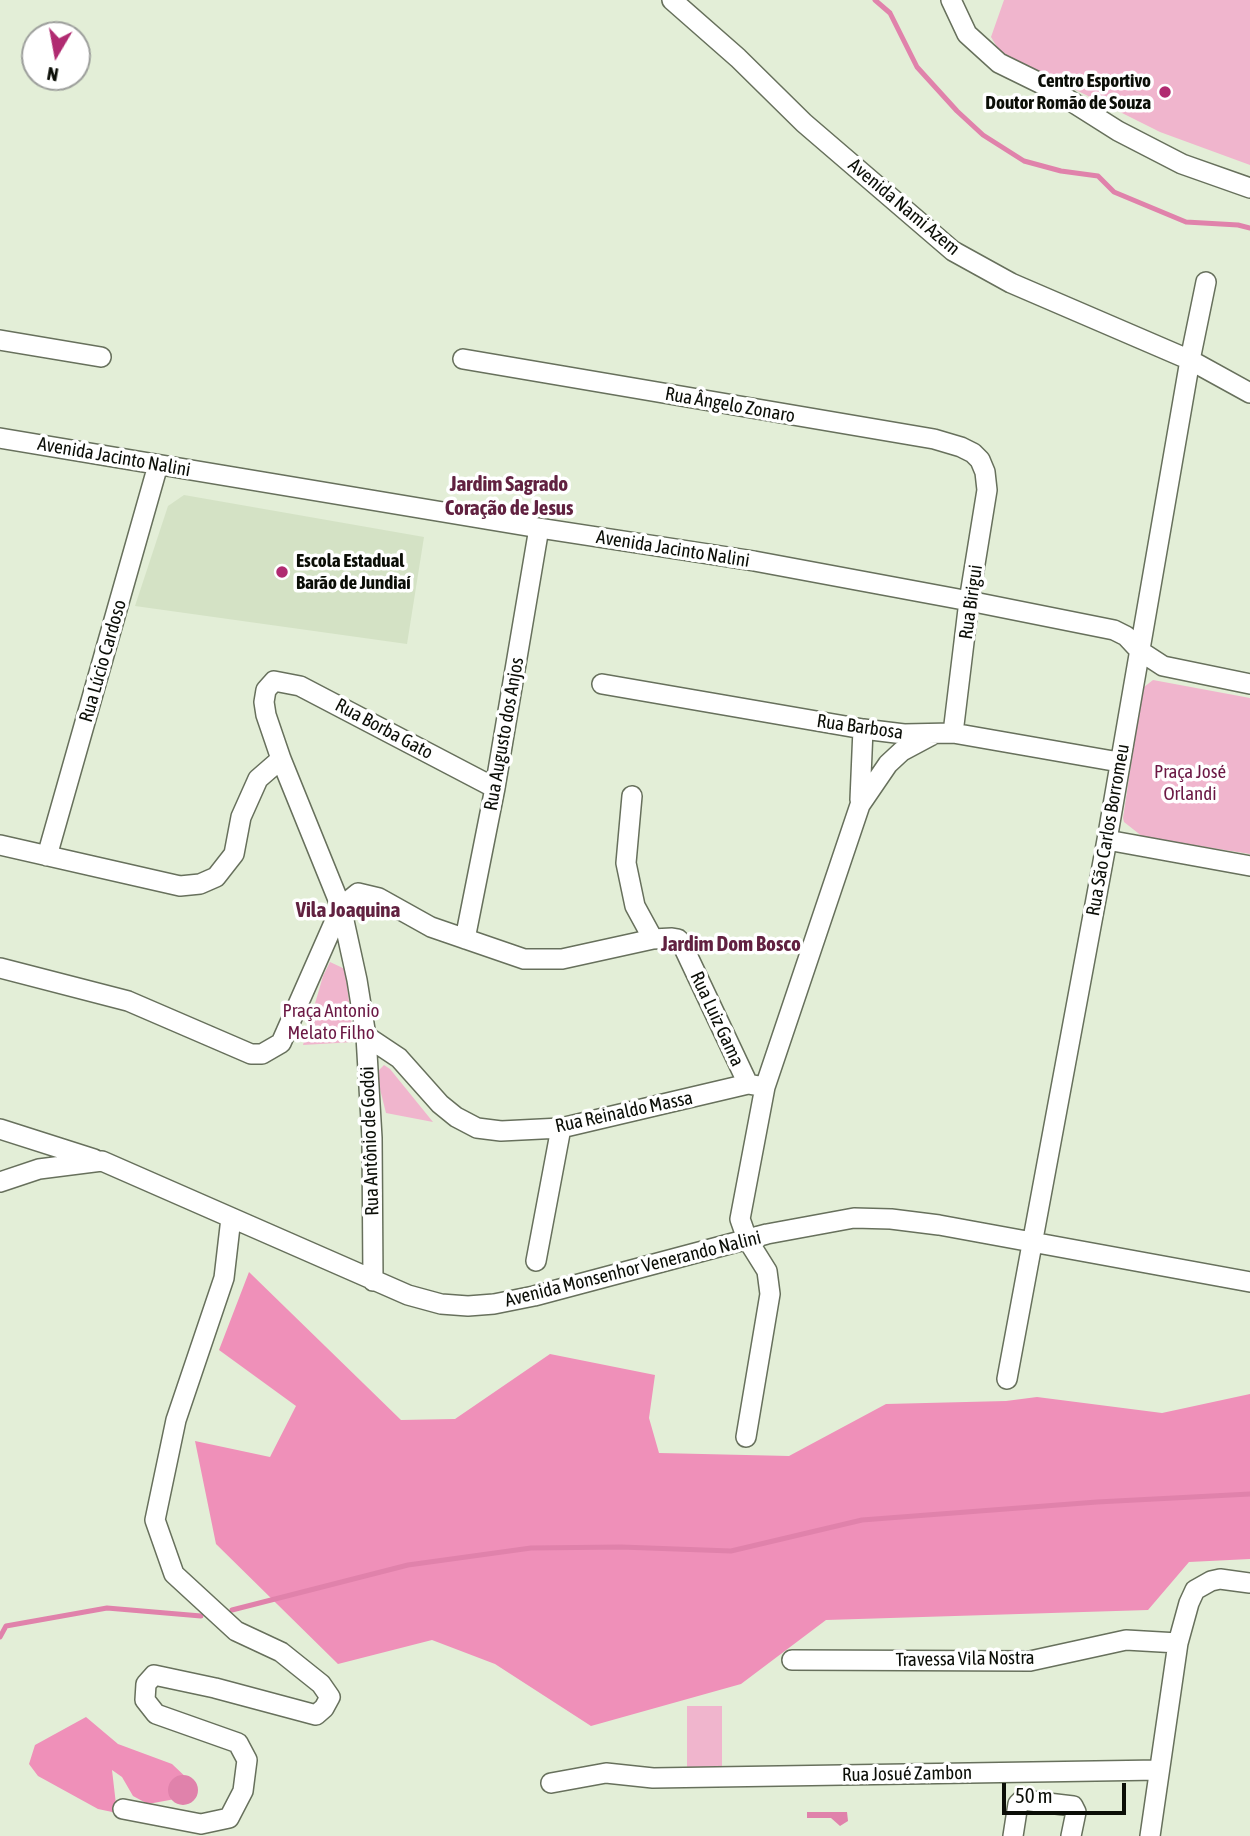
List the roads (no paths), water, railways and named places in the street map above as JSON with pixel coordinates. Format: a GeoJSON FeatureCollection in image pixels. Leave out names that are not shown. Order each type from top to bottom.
{"type":"FeatureCollection","features":[{"type":"Feature","properties":{"kind":"street","name":"Avenida Nami Azem"},"geometry":{"type":"LineString","coordinates":[[672,0],[804,123],[953,251],[1011,283],[1190,360],[1250,393]]}},
{"type":"Feature","properties":{"kind":"street"},"geometry":{"type":"LineString","coordinates":[[951,0],[967,34],[999,62],[1050,89],[1118,131],[1182,164],[1250,188]]}},
{"type":"Feature","properties":{"kind":"street","name":"Rua São Carlos Borromeu"},"geometry":{"type":"LineString","coordinates":[[1007,1378],[1107,840],[1190,360],[1206,282]]}},
{"type":"Feature","properties":{"kind":"street"},"geometry":{"type":"LineString","coordinates":[[0,343],[101,357]]}},
{"type":"Feature","properties":{"kind":"street","name":"Rua Ângelo Zonaro"},"geometry":{"type":"LineString","coordinates":[[463,359],[934,439],[973,453],[980,460],[985,472]]}},
{"type":"Feature","properties":{"kind":"street","name":"Avenida Jacinto Nalini"},"geometry":{"type":"LineString","coordinates":[[0,438],[754,561],[969,601],[1114,630],[1126,636],[1155,662],[1171,669],[1250,684]]}},
{"type":"Feature","properties":{"kind":"street","name":"Rua Lúcio Cardoso"},"geometry":{"type":"LineString","coordinates":[[47,856],[158,465]]}},
{"type":"Feature","properties":{"kind":"street","name":"Rua Birigui"},"geometry":{"type":"LineString","coordinates":[[953,733],[969,601],[986,510],[985,472]]}},
{"type":"Feature","properties":{"kind":"street","name":"Rua Augusto dos Anjos"},"geometry":{"type":"LineString","coordinates":[[465,939],[495,788],[539,528]]}},
{"type":"Feature","properties":{"kind":"street","name":"Rua Borba Gato"},"geometry":{"type":"LineString","coordinates":[[270,683],[279,681],[300,686],[495,788]]}},
{"type":"Feature","properties":{"kind":"street","name":"Rua Antônio de Godói"},"geometry":{"type":"LineString","coordinates":[[270,683],[264,702],[265,715],[341,907],[357,980],[366,1036],[372,1138],[373,1281]]}},
{"type":"Feature","properties":{"kind":"street","name":"Rua Barbosa"},"geometry":{"type":"LineString","coordinates":[[602,684],[863,729],[932,735],[953,733],[1119,762]]}},
{"type":"Feature","properties":{"kind":"street"},"geometry":{"type":"LineString","coordinates":[[860,804],[863,729]]}},
{"type":"Feature","properties":{"kind":"street"},"geometry":{"type":"LineString","coordinates":[[746,1437],[770,1294],[767,1271],[747,1239],[740,1219],[756,1086],[860,804],[888,764],[902,751],[932,735]]}},
{"type":"Feature","properties":{"kind":"street"},"geometry":{"type":"LineString","coordinates":[[0,845],[180,886],[200,884],[216,877],[229,862],[234,854],[241,817],[258,779],[281,759]]}},
{"type":"Feature","properties":{"kind":"street"},"geometry":{"type":"LineString","coordinates":[[0,968],[128,1002],[251,1054],[262,1054],[281,1043],[341,907],[359,893],[368,893],[431,927],[513,957],[534,960],[562,959],[653,939],[635,906],[627,873],[626,842],[632,796]]}},
{"type":"Feature","properties":{"kind":"street"},"geometry":{"type":"LineString","coordinates":[[1107,840],[1250,866]]}},
{"type":"Feature","properties":{"kind":"street","name":"Rua Luiz Gama"},"geometry":{"type":"LineString","coordinates":[[653,939],[678,939],[756,1086]]}},
{"type":"Feature","properties":{"kind":"street","name":"Rua Reinaldo Massa"},"geometry":{"type":"LineString","coordinates":[[366,1036],[399,1058],[440,1104],[456,1117],[477,1128],[501,1131],[561,1128],[756,1086]]}},
{"type":"Feature","properties":{"kind":"street"},"geometry":{"type":"LineString","coordinates":[[536,1261],[561,1128]]}},
{"type":"Feature","properties":{"kind":"street","name":"Avenida Monsenhor Venerando Nalini"},"geometry":{"type":"LineString","coordinates":[[0,1129],[102,1161],[373,1281],[441,1304],[494,1304],[747,1239],[855,1218],[927,1223],[1032,1240],[1250,1282]]}},
{"type":"Feature","properties":{"kind":"street"},"geometry":{"type":"LineString","coordinates":[[0,1182],[39,1169],[102,1161]]}},
{"type":"Feature","properties":{"kind":"street"},"geometry":{"type":"LineString","coordinates":[[123,1809],[201,1824],[229,1818],[243,1791],[247,1760],[238,1743],[156,1714],[145,1700],[146,1684],[154,1675],[316,1715],[330,1698],[321,1684],[281,1652],[236,1631],[174,1574],[155,1520],[176,1420],[224,1278],[231,1218]]}},
{"type":"Feature","properties":{"kind":"street"},"geometry":{"type":"LineString","coordinates":[[1150,1836],[1178,1643],[1189,1603],[1195,1590],[1220,1579],[1250,1583]]}},
{"type":"Feature","properties":{"kind":"street","name":"Travessa Vila Nostra"},"geometry":{"type":"LineString","coordinates":[[792,1660],[1030,1661],[1126,1640],[1178,1643]]}},
{"type":"Feature","properties":{"kind":"street","name":"Rua Josué Zambon"},"geometry":{"type":"LineString","coordinates":[[551,1783],[606,1773],[653,1778],[1159,1770]]}},
{"type":"Feature","properties":{"kind":"street"},"geometry":{"type":"LineString","coordinates":[[1013,1836],[1018,1804],[1022,1800],[1073,1806],[1076,1812],[1071,1836]]}},
{"type":"Feature","properties":{"kind":"waterway"},"geometry":{"type":"LineString","coordinates":[[875,0],[890,13],[917,67],[957,111],[983,135],[1024,161],[1061,171],[1098,176],[1114,192],[1186,222],[1250,228]]}},
{"type":"Feature","properties":{"kind":"waterway"},"geometry":{"type":"LineString","coordinates":[[232,1610],[408,1565],[531,1548],[621,1547],[731,1551],[862,1520],[1097,1502],[1250,1494]]}},
{"type":"Feature","properties":{"kind":"waterway"},"geometry":{"type":"LineString","coordinates":[[0,1637],[6,1626],[107,1608],[201,1616]]}},
{"type":"Feature","properties":{"kind":"place","name":"Centro Esportivo Doutor Romão de Souza"},"geometry":{"type":"Point","coordinates":[1165,92]}},
{"type":"Feature","properties":{"kind":"place","name":"Escola Estadual Barão de Jundiaí"},"geometry":{"type":"Point","coordinates":[282,572]}},
{"type":"Feature","properties":{"kind":"district","name":"Jardim Sagrado Coração de Jesus"},"geometry":{"type":"Point","coordinates":[509,496]}},
{"type":"Feature","properties":{"kind":"district","name":"Vila Joaquina"},"geometry":{"type":"Point","coordinates":[348,910]}},
{"type":"Feature","properties":{"kind":"district","name":"Jardim Dom Bosco"},"geometry":{"type":"Point","coordinates":[731,944]}},
{"type":"Feature","properties":{"kind":"park label","name":"Praça José Orlandi"},"geometry":{"type":"Point","coordinates":[1190,783]}},
{"type":"Feature","properties":{"kind":"park label","name":"Praça Antonio Melato Filho"},"geometry":{"type":"Point","coordinates":[331,1022]}}]}
